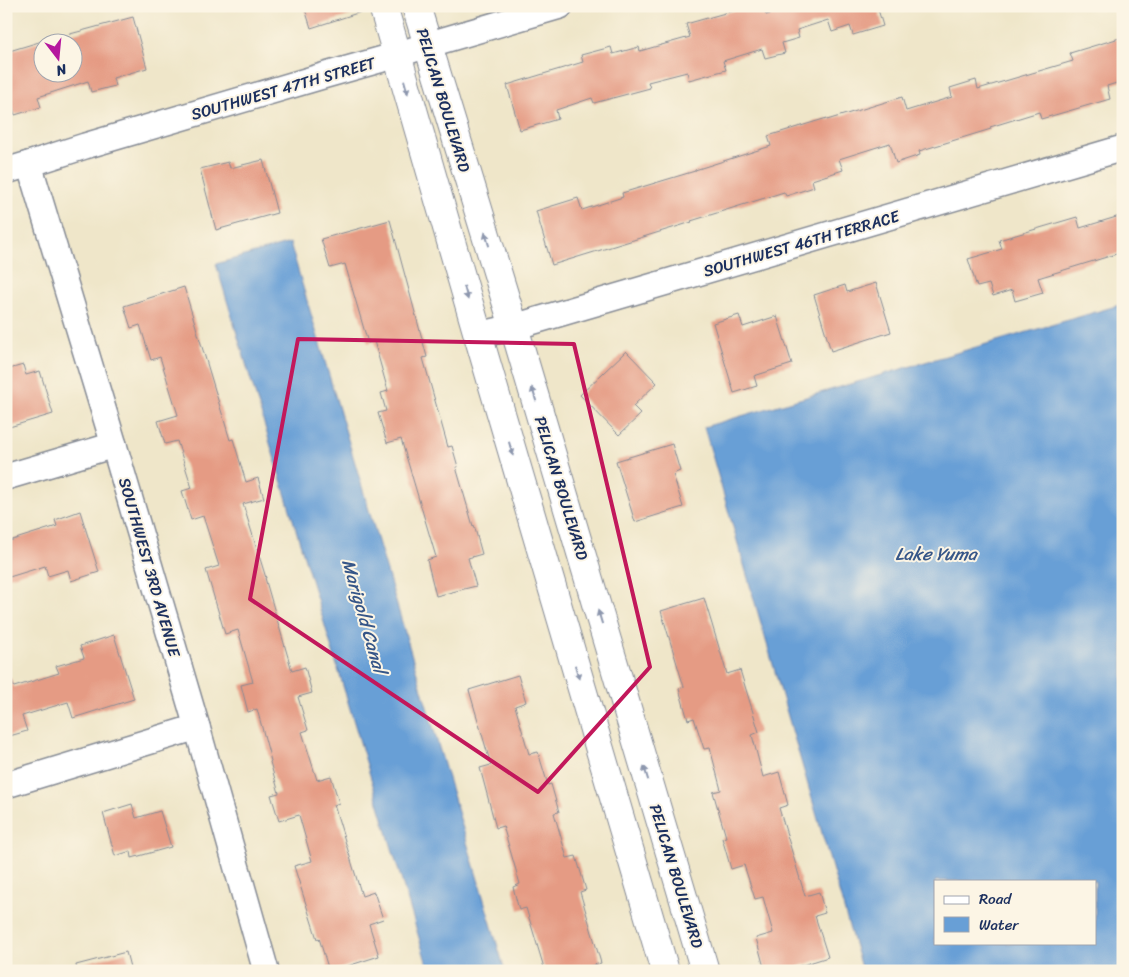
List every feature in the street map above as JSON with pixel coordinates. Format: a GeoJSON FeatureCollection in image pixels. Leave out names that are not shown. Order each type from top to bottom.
{"type":"FeatureCollection","features":[{"type":"Feature","properties":{"kind":"street","name":"PELICAN BOULEVARD"},"geometry":{"type":"LineString","coordinates":[[383,6],[665,971]]}},
{"type":"Feature","properties":{"kind":"street","name":"PELICAN BOULEVARD"},"geometry":{"type":"LineString","coordinates":[[416,6],[514,327],[705,971]]}},
{"type":"Feature","properties":{"kind":"street","name":"SOUTHWEST 47TH STREET"},"geometry":{"type":"LineString","coordinates":[[18,167],[131,132],[397,56],[427,45],[560,6]]}},
{"type":"Feature","properties":{"kind":"street","name":"SOUTHWEST 46TH TERRACE"},"geometry":{"type":"LineString","coordinates":[[478,335],[514,327],[1123,148]]}},
{"type":"Feature","properties":{"kind":"street","name":"SOUTHWEST 3RD AVENUE"},"geometry":{"type":"LineString","coordinates":[[18,167],[114,445],[266,971]]}},
{"type":"Feature","properties":{"kind":"street"},"geometry":{"type":"LineString","coordinates":[[6,477],[114,445]]}},
{"type":"Feature","properties":{"kind":"street"},"geometry":{"type":"LineString","coordinates":[[6,785],[197,727]]}},
{"type":"Feature","properties":{"kind":"highlighted area"},"geometry":{"type":"Polygon","coordinates":[[[298,339],[574,344],[650,667],[538,792],[250,599],[298,339]]]}},
{"type":"Feature","properties":{"kind":"water","name":"Marigold Canal"},"geometry":{"type":"Polygon","coordinates":[[[290,243],[505,971],[429,971],[216,264],[290,243]]]}},
{"type":"Feature","properties":{"kind":"water","name":"Lake Yuma"},"geometry":{"type":"Polygon","coordinates":[[[1123,304],[1123,971],[862,971],[704,427],[1123,304]]]}},
{"type":"Feature","properties":{"kind":"building"},"geometry":{"type":"Polygon","coordinates":[[[304,6],[366,6],[367,10],[311,28],[304,6]]]}},
{"type":"Feature","properties":{"kind":"building"},"geometry":{"type":"Polygon","coordinates":[[[750,6],[764,6],[766,15],[797,6],[877,6],[883,26],[853,35],[850,26],[832,32],[828,20],[797,30],[799,38],[782,43],[785,53],[765,58],[762,49],[723,61],[726,70],[689,80],[687,72],[648,82],[650,88],[594,103],[592,98],[556,110],[558,119],[520,130],[507,85],[583,62],[581,55],[611,47],[613,54],[639,47],[640,51],[690,37],[686,24],[750,6]]]}},
{"type":"Feature","properties":{"kind":"building"},"geometry":{"type":"Polygon","coordinates":[[[133,17],[147,68],[113,78],[115,86],[91,92],[88,81],[38,97],[41,107],[15,115],[6,87],[6,52],[32,44],[32,82],[82,82],[82,32],[78,32],[133,17]]]}},
{"type":"Feature","properties":{"kind":"building"},"geometry":{"type":"Polygon","coordinates":[[[1123,37],[1123,81],[1107,86],[1110,99],[1041,119],[1039,112],[919,151],[920,155],[896,163],[890,143],[839,159],[843,170],[812,180],[814,187],[786,196],[784,192],[552,265],[536,211],[578,198],[582,210],[623,197],[622,193],[771,146],[768,136],[902,97],[906,111],[952,97],[950,88],[976,80],[978,89],[1073,61],[1070,53],[1123,37]]]}},
{"type":"Feature","properties":{"kind":"building"},"geometry":{"type":"Polygon","coordinates":[[[263,160],[277,213],[216,230],[200,169],[228,162],[230,168],[263,160]]]}},
{"type":"Feature","properties":{"kind":"building"},"geometry":{"type":"Polygon","coordinates":[[[1123,215],[1123,252],[1038,278],[1043,293],[1015,301],[1012,290],[993,296],[989,284],[977,287],[968,259],[1002,249],[999,240],[1077,217],[1080,228],[1123,215]]]}},
{"type":"Feature","properties":{"kind":"building"},"geometry":{"type":"Polygon","coordinates":[[[390,220],[427,357],[423,358],[448,447],[452,446],[458,467],[456,467],[482,554],[468,558],[476,586],[436,596],[427,560],[436,557],[401,439],[387,443],[378,413],[386,411],[381,393],[388,391],[374,341],[368,343],[345,264],[330,268],[321,239],[390,220]]]}},
{"type":"Feature","properties":{"kind":"building"},"geometry":{"type":"Polygon","coordinates":[[[876,283],[891,332],[831,351],[814,295],[845,285],[847,292],[876,283]]]}},
{"type":"Feature","properties":{"kind":"building"},"geometry":{"type":"Polygon","coordinates":[[[184,287],[230,440],[233,439],[246,482],[258,478],[264,498],[243,504],[292,671],[305,667],[312,693],[298,697],[308,730],[302,732],[317,780],[331,776],[339,803],[334,805],[362,896],[374,892],[383,919],[369,924],[379,956],[332,971],[329,971],[319,938],[317,939],[294,866],[312,861],[299,815],[279,821],[271,795],[279,793],[257,709],[248,712],[241,685],[253,682],[238,630],[225,634],[206,570],[219,566],[203,516],[191,520],[182,491],[192,488],[177,441],[165,444],[158,421],[178,415],[160,357],[151,360],[140,325],[131,328],[124,306],[184,287]]]}},
{"type":"Feature","properties":{"kind":"building"},"geometry":{"type":"Polygon","coordinates":[[[739,315],[743,327],[777,316],[792,364],[754,376],[757,386],[734,393],[713,323],[739,315]]]}},
{"type":"Feature","properties":{"kind":"building"},"geometry":{"type":"Polygon","coordinates":[[[626,351],[657,383],[633,406],[641,414],[619,435],[580,395],[626,351]]]}},
{"type":"Feature","properties":{"kind":"building"},"geometry":{"type":"Polygon","coordinates":[[[23,365],[26,375],[40,371],[53,414],[6,428],[6,370],[23,365]]]}},
{"type":"Feature","properties":{"kind":"building"},"geometry":{"type":"Polygon","coordinates":[[[672,444],[680,471],[673,474],[683,507],[635,522],[616,461],[672,444]]]}},
{"type":"Feature","properties":{"kind":"building"},"geometry":{"type":"Polygon","coordinates":[[[80,511],[99,572],[71,581],[68,570],[48,576],[45,566],[6,578],[6,542],[57,526],[55,520],[80,511]]]}},
{"type":"Feature","properties":{"kind":"building"},"geometry":{"type":"Polygon","coordinates":[[[704,598],[727,674],[740,670],[759,732],[752,735],[763,777],[779,772],[788,805],[779,808],[805,896],[819,892],[825,913],[815,916],[828,957],[784,971],[765,971],[756,938],[773,933],[763,897],[755,899],[744,865],[731,869],[722,838],[726,837],[713,792],[721,790],[710,748],[704,749],[694,718],[688,720],[679,689],[684,687],[661,611],[704,598]]]}},
{"type":"Feature","properties":{"kind":"building"},"geometry":{"type":"Polygon","coordinates":[[[114,635],[134,699],[73,718],[68,702],[22,716],[27,731],[6,737],[6,677],[10,677],[14,687],[59,673],[56,666],[84,658],[80,646],[114,635]]]}},
{"type":"Feature","properties":{"kind":"building"},"geometry":{"type":"Polygon","coordinates":[[[518,675],[526,702],[515,706],[529,754],[538,752],[548,785],[551,784],[559,812],[554,813],[567,858],[576,856],[586,890],[580,892],[601,963],[573,971],[545,971],[526,908],[519,910],[513,887],[520,884],[503,826],[496,828],[480,768],[491,765],[469,690],[518,675]]]}},
{"type":"Feature","properties":{"kind":"building"},"geometry":{"type":"Polygon","coordinates":[[[132,804],[136,818],[160,811],[171,847],[132,858],[131,851],[115,856],[103,813],[132,804]]]}},
{"type":"Feature","properties":{"kind":"building"},"geometry":{"type":"Polygon","coordinates":[[[126,952],[131,971],[77,971],[76,965],[126,952]]]}}]}
